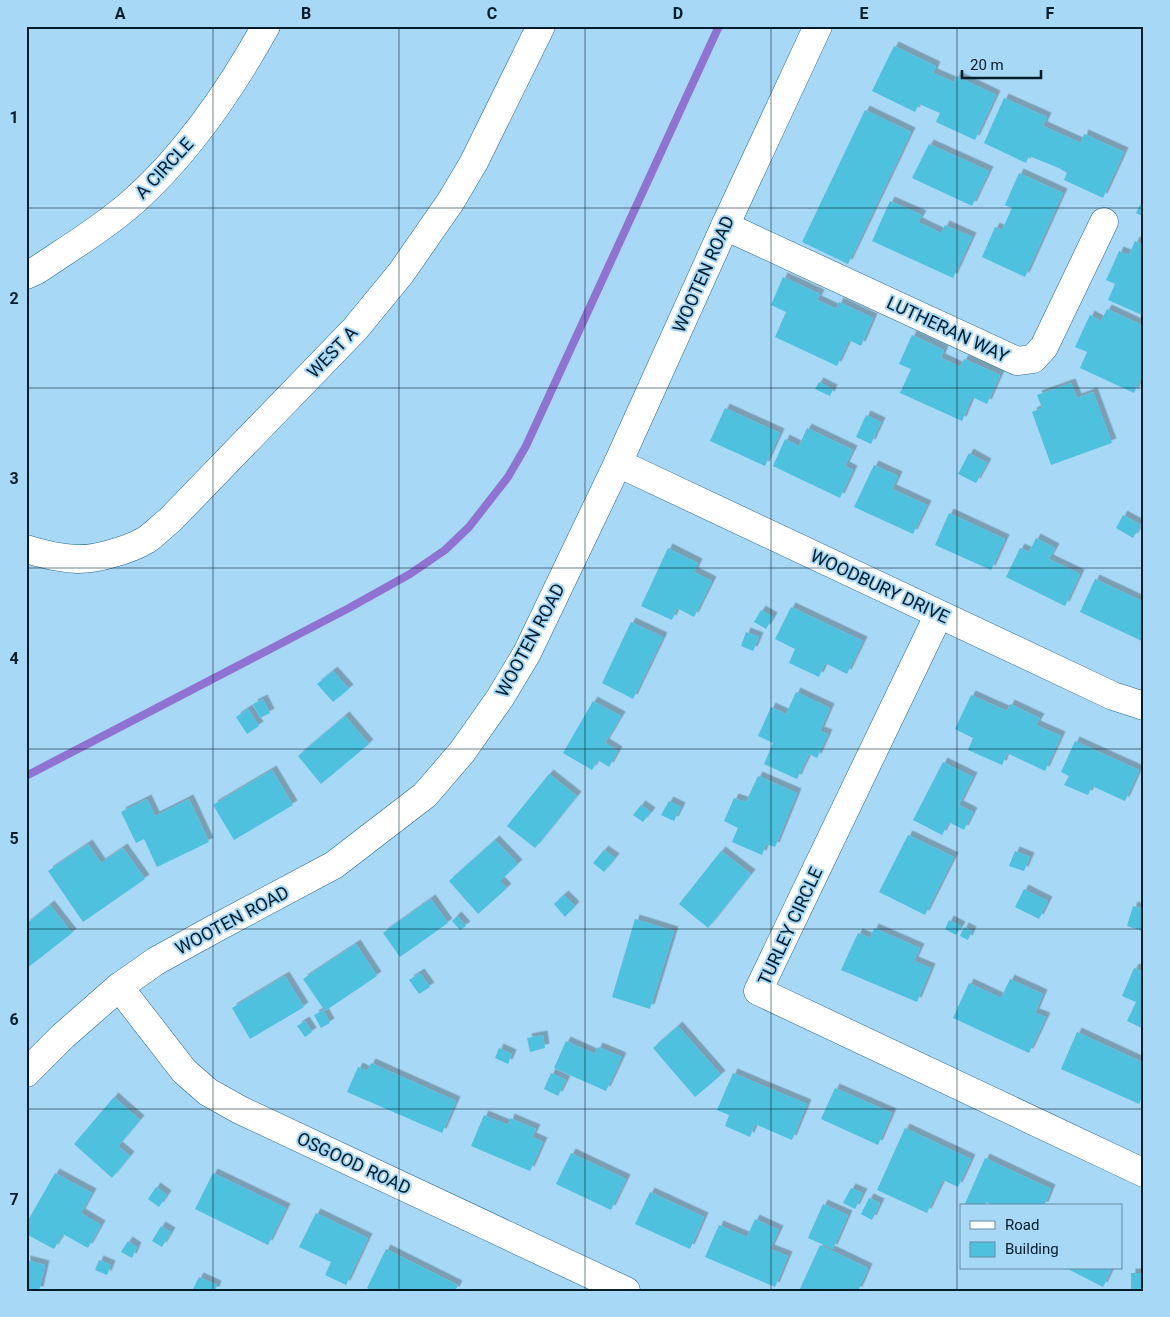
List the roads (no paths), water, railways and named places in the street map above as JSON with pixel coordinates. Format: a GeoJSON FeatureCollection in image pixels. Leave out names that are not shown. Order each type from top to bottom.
{"type":"FeatureCollection","features":[{"type":"Feature","properties":{"kind":"street","name":"A CIRCLE"},"geometry":{"type":"LineString","coordinates":[[26,276],[108,221],[136,199],[169,166],[217,107],[266,26]]}},
{"type":"Feature","properties":{"kind":"street","name":"WEST A"},"geometry":{"type":"LineString","coordinates":[[26,549],[46,555],[77,559],[102,555],[122,550],[146,540],[170,520],[355,329],[401,273],[451,201],[474,162],[540,26]]}},
{"type":"Feature","properties":{"kind":"street","name":"WOOTEN ROAD"},"geometry":{"type":"LineString","coordinates":[[26,1073],[63,1036],[119,986],[164,956],[334,865],[425,795],[462,752],[500,698],[527,653],[618,463],[818,26]]}},
{"type":"Feature","properties":{"kind":"street","name":"LUTHERAN WAY"},"geometry":{"type":"LineString","coordinates":[[725,226],[1017,361],[1033,359],[1044,347],[1104,222]]}},
{"type":"Feature","properties":{"kind":"street","name":"WOODBURY DRIVE"},"geometry":{"type":"LineString","coordinates":[[618,463],[1113,696],[1144,706]]}},
{"type":"Feature","properties":{"kind":"street","name":"TURLEY CIRCLE"},"geometry":{"type":"LineString","coordinates":[[939,614],[758,991],[1144,1173]]}},
{"type":"Feature","properties":{"kind":"street","name":"OSGOOD ROAD"},"geometry":{"type":"LineString","coordinates":[[119,986],[184,1070],[208,1092],[240,1110],[626,1291]]}},
{"type":"Feature","properties":{"kind":"waterway"},"geometry":{"type":"LineString","coordinates":[[26,776],[349,608],[410,574],[445,550],[469,527],[508,477],[526,446],[719,26]]}}]}
